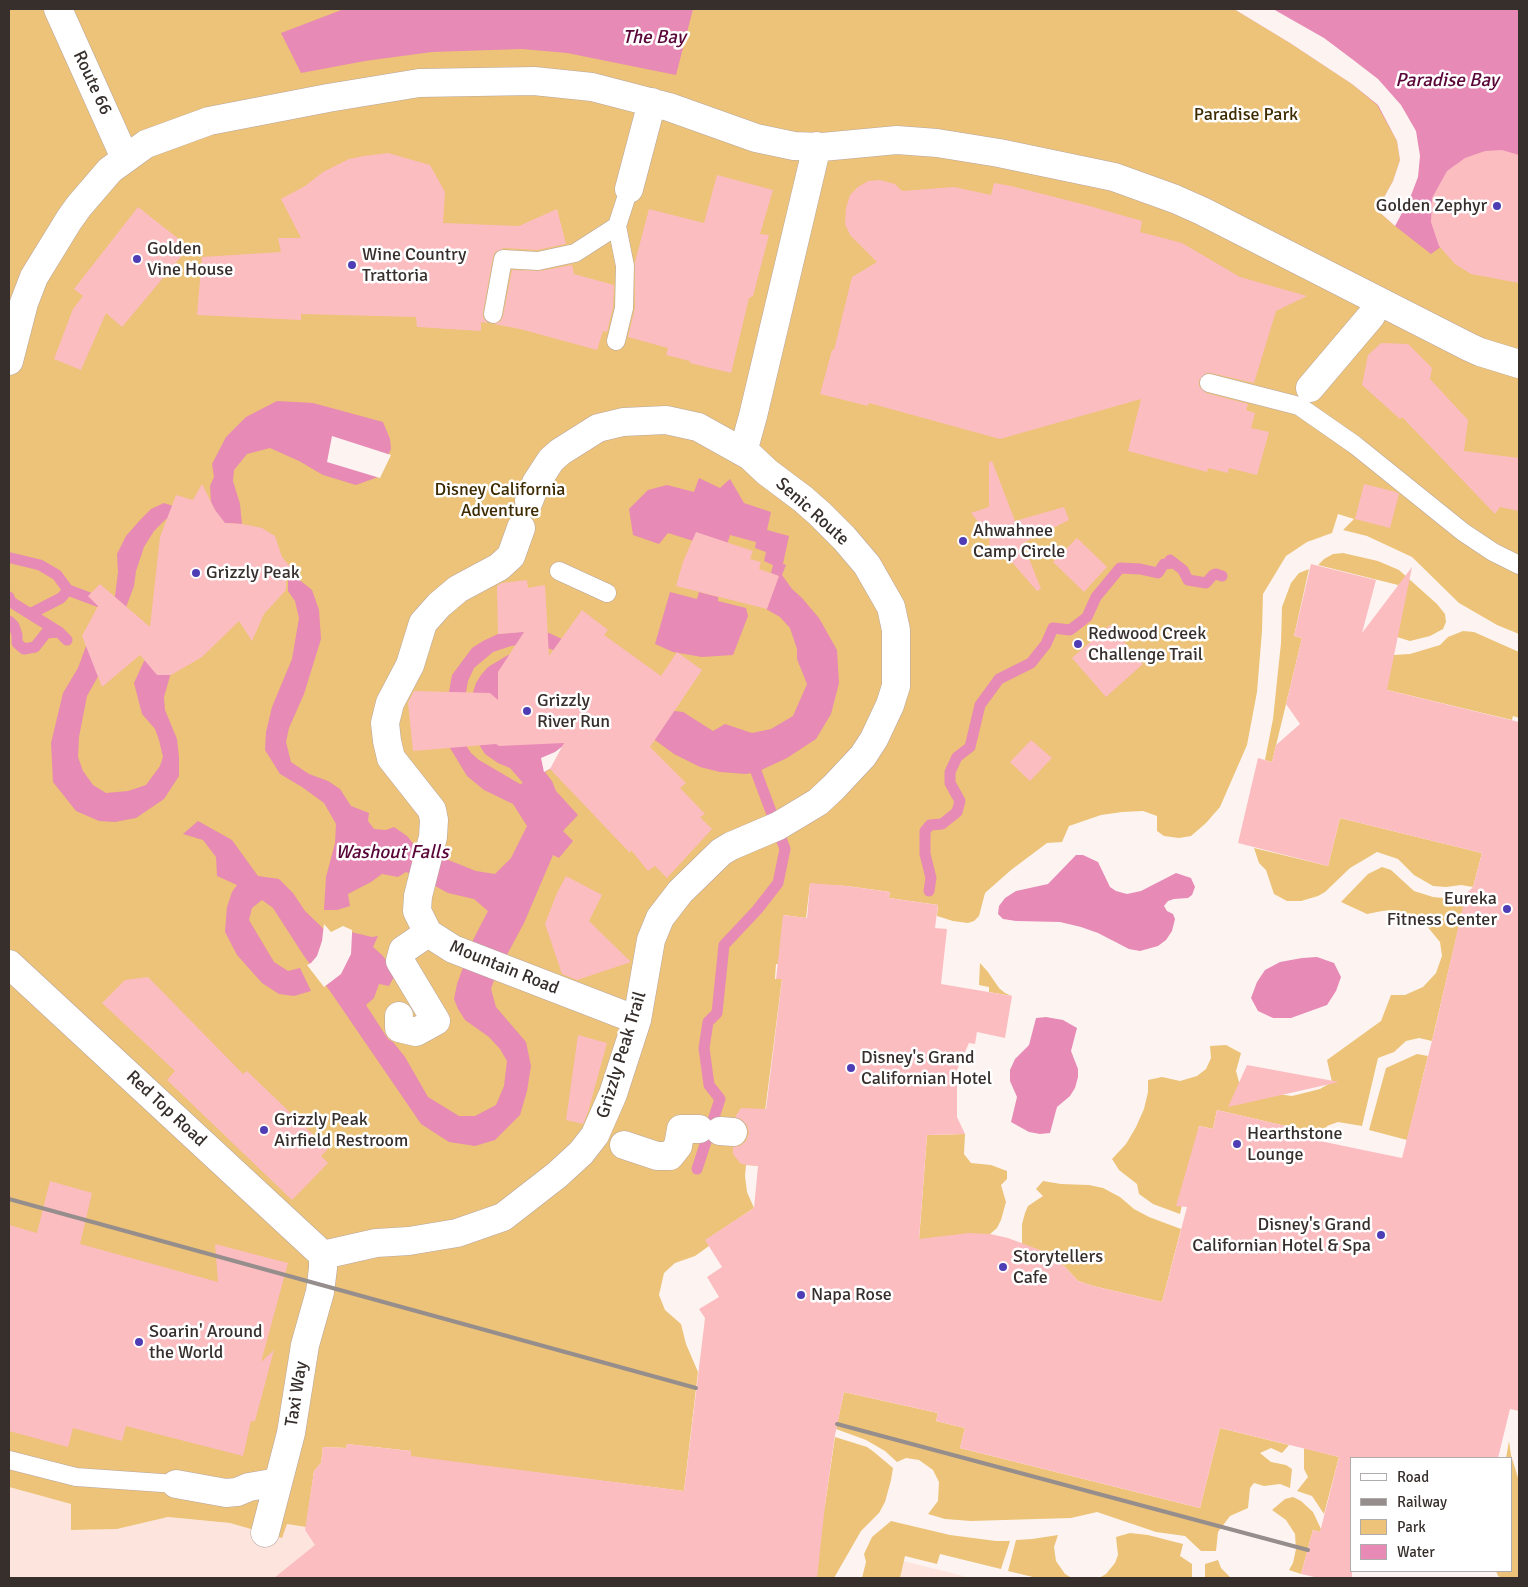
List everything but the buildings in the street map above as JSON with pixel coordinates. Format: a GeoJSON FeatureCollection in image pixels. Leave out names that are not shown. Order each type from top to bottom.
{"type":"FeatureCollection","features":[{"type":"Feature","properties":{"kind":"street","name":"Route 66"},"geometry":{"type":"LineString","coordinates":[[58,9],[125,158]]}},
{"type":"Feature","properties":{"kind":"street"},"geometry":{"type":"LineString","coordinates":[[9,361],[24,303],[34,277],[79,206],[110,170],[146,144],[210,121],[328,98],[419,83],[534,81],[592,87],[652,102],[756,138],[794,146],[897,140],[937,143],[999,153],[1114,177],[1202,211],[1480,352],[1519,364]]}},
{"type":"Feature","properties":{"kind":"street"},"geometry":{"type":"LineString","coordinates":[[629,188],[652,102]]}},
{"type":"Feature","properties":{"kind":"street"},"geometry":{"type":"LineString","coordinates":[[743,452],[817,146]]}},
{"type":"Feature","properties":{"kind":"street"},"geometry":{"type":"LineString","coordinates":[[1305,397],[1371,316],[1379,301]]}},
{"type":"Feature","properties":{"kind":"street","name":"Senic Route"},"geometry":{"type":"LineString","coordinates":[[529,501],[536,484],[551,460],[575,441],[598,428],[623,422],[666,420],[698,427],[743,452],[820,514],[867,565],[891,607],[896,630],[896,686],[890,705],[874,738],[863,756],[850,771],[818,802],[757,836]]}},
{"type":"Feature","properties":{"kind":"street","name":"Mountain Road"},"geometry":{"type":"LineString","coordinates":[[521,528],[511,556],[499,567],[458,589],[439,605],[423,623],[410,665],[390,703],[385,723],[391,758],[432,810],[434,820],[433,837],[418,896],[417,911],[428,932],[440,942],[453,949],[637,1020]]}},
{"type":"Feature","properties":{"kind":"street","name":"Grizzly Peak Trail"},"geometry":{"type":"LineString","coordinates":[[323,1254],[376,1243],[457,1233],[503,1217],[557,1175],[580,1153],[595,1135],[613,1094],[637,1020],[651,940],[660,918],[680,892],[721,852],[730,846],[757,836]]}},
{"type":"Feature","properties":{"kind":"street"},"geometry":{"type":"LineString","coordinates":[[399,1016],[399,1028],[416,1032],[436,1021],[400,961],[403,950],[428,932]]}},
{"type":"Feature","properties":{"kind":"street","name":"Red Top Road"},"geometry":{"type":"LineString","coordinates":[[9,964],[323,1254]]}},
{"type":"Feature","properties":{"kind":"street"},"geometry":{"type":"LineString","coordinates":[[624,1145],[657,1156],[670,1156],[678,1146],[681,1129],[718,1131]]}},
{"type":"Feature","properties":{"kind":"street","name":"Taxi Way"},"geometry":{"type":"LineString","coordinates":[[265,1533],[291,1433],[305,1345],[320,1292],[323,1254]]}},
{"type":"Feature","properties":{"kind":"street"},"geometry":{"type":"LineString","coordinates":[[176,1484],[226,1493],[278,1482]]}},
{"type":"Feature","properties":{"kind":"lane"},"geometry":{"type":"LineString","coordinates":[[616,341],[624,308],[625,266],[617,226],[629,188]]}},
{"type":"Feature","properties":{"kind":"lane"},"geometry":{"type":"LineString","coordinates":[[493,314],[504,259],[538,261],[575,253],[617,226]]}},
{"type":"Feature","properties":{"kind":"lane"},"geometry":{"type":"LineString","coordinates":[[1209,383],[1305,397],[1355,445],[1462,532],[1493,552],[1519,565]]}},
{"type":"Feature","properties":{"kind":"lane"},"geometry":{"type":"LineString","coordinates":[[559,571],[607,593]]}},
{"type":"Feature","properties":{"kind":"lane"},"geometry":{"type":"LineString","coordinates":[[9,1460],[76,1477],[176,1484]]}},
{"type":"Feature","properties":{"kind":"shaded area"},"geometry":{"type":"Polygon","coordinates":[[[347,1444],[411,1451],[411,1456],[684,1491],[821,1578],[9,1578],[9,1487],[72,1504],[71,1530],[117,1529],[168,1517],[230,1523],[265,1533],[287,1524],[306,1527],[314,1471],[321,1463],[323,1447],[346,1448],[347,1444]]]}},
{"type":"Feature","properties":{"kind":"shaded area"},"geometry":{"type":"Polygon","coordinates":[[[903,1561],[936,1569],[971,1578],[900,1578],[903,1561]]]}},
{"type":"Feature","properties":{"kind":"green space","name":"Disney California Adventure"},"geometry":{"type":"Polygon","coordinates":[[[9,9],[1519,9],[1519,634],[1497,625],[1459,603],[1412,557],[1367,536],[1343,530],[1354,519],[1338,514],[1332,533],[1307,542],[1286,556],[1263,594],[1257,692],[1247,745],[1220,807],[1191,836],[1179,838],[1164,836],[1157,831],[1157,816],[1143,811],[1101,815],[1069,826],[1062,842],[1047,843],[1011,870],[985,893],[979,916],[974,921],[968,923],[937,916],[938,905],[889,898],[890,892],[847,886],[810,884],[806,918],[783,915],[783,965],[776,964],[775,979],[782,979],[758,1166],[746,1165],[747,1192],[754,1208],[706,1240],[709,1246],[695,1256],[675,1263],[664,1273],[659,1295],[665,1310],[681,1324],[686,1344],[698,1372],[684,1491],[411,1457],[411,1451],[347,1444],[346,1448],[323,1447],[321,1463],[314,1471],[306,1527],[287,1524],[282,1538],[230,1523],[168,1517],[117,1529],[71,1530],[71,1504],[9,1487],[9,9]]]}},
{"type":"Feature","properties":{"kind":"green space"},"geometry":{"type":"Polygon","coordinates":[[[1343,553],[1378,561],[1399,570],[1437,604],[1445,614],[1446,622],[1443,629],[1430,636],[1410,641],[1397,637],[1392,610],[1398,585],[1318,565],[1333,554],[1343,553]]]}},
{"type":"Feature","properties":{"kind":"green space"},"geometry":{"type":"Polygon","coordinates":[[[1309,569],[1294,636],[1302,638],[1272,762],[1265,760],[1273,719],[1281,643],[1282,607],[1291,583],[1299,573],[1309,569]]]}},
{"type":"Feature","properties":{"kind":"green space"},"geometry":{"type":"Polygon","coordinates":[[[1463,631],[1474,632],[1519,652],[1519,718],[1513,716],[1512,720],[1379,688],[1394,655],[1410,654],[1440,645],[1448,637],[1463,631]]]}},
{"type":"Feature","properties":{"kind":"green space"},"geometry":{"type":"Polygon","coordinates":[[[1340,818],[1482,853],[1473,887],[1461,885],[1433,886],[1414,875],[1398,859],[1377,852],[1350,868],[1325,892],[1318,896],[1301,901],[1287,901],[1274,894],[1266,870],[1259,863],[1254,848],[1328,866],[1340,818]]]}},
{"type":"Feature","properties":{"kind":"green space"},"geometry":{"type":"Polygon","coordinates":[[[1382,867],[1391,870],[1414,891],[1433,897],[1465,900],[1432,1041],[1419,1038],[1406,1041],[1394,1052],[1378,1058],[1362,1126],[1338,1122],[1327,1126],[1324,1135],[1217,1110],[1213,1129],[1199,1126],[1180,1214],[1153,1204],[1139,1194],[1137,1184],[1119,1170],[1112,1159],[1126,1144],[1136,1127],[1144,1109],[1148,1092],[1148,1080],[1162,1077],[1180,1081],[1197,1076],[1206,1069],[1211,1058],[1210,1046],[1226,1045],[1241,1053],[1236,1071],[1239,1082],[1254,1091],[1292,1096],[1320,1089],[1332,1082],[1327,1060],[1381,1021],[1391,995],[1405,995],[1423,987],[1436,973],[1442,956],[1440,942],[1426,925],[1394,910],[1367,914],[1341,902],[1368,874],[1382,867]]]}},
{"type":"Feature","properties":{"kind":"green space"},"geometry":{"type":"Polygon","coordinates":[[[980,963],[999,988],[1012,996],[989,992],[989,987],[979,985],[980,963]]]}},
{"type":"Feature","properties":{"kind":"green space"},"geometry":{"type":"Polygon","coordinates":[[[1417,1054],[1428,1056],[1407,1140],[1369,1130],[1386,1068],[1417,1054]]]}},
{"type":"Feature","properties":{"kind":"green space"},"geometry":{"type":"Polygon","coordinates":[[[965,1134],[964,1154],[971,1163],[991,1165],[1007,1171],[1007,1179],[1001,1185],[1006,1202],[1001,1220],[997,1228],[990,1234],[919,1240],[927,1135],[965,1134]]]}},
{"type":"Feature","properties":{"kind":"green space"},"geometry":{"type":"Polygon","coordinates":[[[1043,1181],[1103,1188],[1149,1217],[1181,1229],[1162,1302],[1078,1281],[1065,1267],[1045,1252],[1022,1244],[1022,1224],[1025,1213],[1028,1206],[1043,1196],[1036,1189],[1043,1181]]]}},
{"type":"Feature","properties":{"kind":"green space"},"geometry":{"type":"Polygon","coordinates":[[[844,1392],[938,1413],[936,1421],[965,1428],[960,1448],[1200,1508],[1220,1428],[1289,1445],[1282,1453],[1271,1448],[1260,1453],[1271,1462],[1286,1465],[1292,1469],[1290,1488],[1280,1484],[1264,1486],[1254,1483],[1250,1488],[1248,1508],[1230,1516],[1218,1532],[1216,1551],[1201,1551],[1185,1536],[1156,1532],[1097,1512],[1071,1518],[971,1521],[945,1519],[928,1514],[938,1501],[939,1482],[933,1470],[919,1460],[906,1458],[897,1462],[885,1451],[866,1440],[836,1429],[844,1392]]]}},
{"type":"Feature","properties":{"kind":"green space"},"geometry":{"type":"Polygon","coordinates":[[[835,1437],[867,1447],[874,1452],[893,1468],[891,1480],[885,1502],[879,1513],[861,1531],[834,1578],[808,1578],[806,1576],[825,1505],[835,1437]]]}},
{"type":"Feature","properties":{"kind":"green space"},"geometry":{"type":"Polygon","coordinates":[[[1509,1441],[1512,1457],[1506,1457],[1509,1441]]]}},
{"type":"Feature","properties":{"kind":"green space"},"geometry":{"type":"Polygon","coordinates":[[[1304,1448],[1339,1457],[1324,1514],[1312,1496],[1297,1491],[1308,1477],[1304,1469],[1304,1448]]]}},
{"type":"Feature","properties":{"kind":"green space"},"geometry":{"type":"Polygon","coordinates":[[[1513,1461],[1519,1481],[1519,1578],[1502,1578],[1498,1576],[1496,1572],[1513,1572],[1513,1461]]]}},
{"type":"Feature","properties":{"kind":"green space"},"geometry":{"type":"Polygon","coordinates":[[[1293,1497],[1301,1501],[1313,1512],[1321,1529],[1320,1532],[1313,1530],[1301,1574],[1289,1570],[1293,1563],[1296,1549],[1295,1534],[1286,1520],[1272,1510],[1285,1499],[1293,1497]]]}},
{"type":"Feature","properties":{"kind":"green space"},"geometry":{"type":"Polygon","coordinates":[[[891,1521],[950,1535],[1010,1541],[1001,1569],[940,1554],[937,1564],[905,1556],[900,1578],[862,1578],[866,1562],[864,1554],[872,1537],[891,1521]]]}},
{"type":"Feature","properties":{"kind":"green space"},"geometry":{"type":"Polygon","coordinates":[[[1130,1533],[1148,1535],[1183,1544],[1180,1556],[1192,1564],[1192,1578],[1099,1578],[1106,1574],[1115,1563],[1118,1555],[1116,1537],[1130,1533]]]}},
{"type":"Feature","properties":{"kind":"green space"},"geometry":{"type":"Polygon","coordinates":[[[1058,1535],[1054,1547],[1056,1561],[1065,1574],[1072,1578],[1037,1578],[1008,1571],[1016,1540],[1058,1535]]]}},
{"type":"Feature","properties":{"kind":"green space"},"geometry":{"type":"Polygon","coordinates":[[[1218,1560],[1221,1568],[1231,1578],[1205,1577],[1205,1564],[1218,1560]]]}},
{"type":"Feature","properties":{"kind":"water","name":"The Bay"},"geometry":{"type":"Polygon","coordinates":[[[344,9],[693,9],[676,75],[567,53],[522,49],[432,52],[365,61],[301,73],[281,33],[344,9]]]}},
{"type":"Feature","properties":{"kind":"water","name":"Paradise Bay"},"geometry":{"type":"Polygon","coordinates":[[[1234,9],[1519,9],[1519,168],[1517,166],[1449,241],[1431,254],[1377,210],[1393,181],[1400,160],[1397,141],[1377,105],[1352,84],[1234,9]]]}},
{"type":"Feature","properties":{"kind":"water"},"geometry":{"type":"Polygon","coordinates":[[[277,401],[313,403],[383,422],[390,439],[391,449],[378,477],[356,485],[323,475],[299,461],[270,448],[247,454],[234,470],[233,481],[240,504],[242,524],[224,523],[286,578],[286,590],[261,568],[195,530],[166,519],[154,531],[144,547],[136,571],[134,586],[105,664],[87,696],[79,737],[78,757],[83,771],[93,785],[106,793],[128,791],[146,785],[160,766],[163,757],[155,729],[142,714],[134,683],[144,661],[188,613],[164,697],[165,710],[177,739],[179,776],[164,799],[136,818],[115,822],[99,821],[76,811],[53,782],[51,743],[63,693],[78,668],[86,646],[115,596],[118,572],[117,554],[126,536],[141,519],[151,509],[164,503],[222,522],[211,503],[210,486],[214,477],[212,464],[226,437],[246,417],[277,401]]]}},
{"type":"Feature","properties":{"kind":"water","name":"Washout Falls"},"geometry":{"type":"Polygon","coordinates":[[[699,478],[720,488],[730,479],[744,503],[771,512],[767,530],[789,536],[783,564],[786,565],[782,575],[792,589],[819,618],[837,650],[839,683],[831,714],[816,739],[787,758],[757,772],[746,774],[720,772],[700,767],[674,754],[648,735],[566,760],[545,772],[552,781],[556,791],[578,815],[563,831],[573,841],[559,858],[553,855],[524,923],[495,977],[491,989],[496,1007],[526,1042],[531,1066],[527,1091],[520,1115],[495,1140],[475,1146],[449,1142],[421,1124],[304,956],[273,908],[262,900],[252,908],[249,920],[274,962],[288,971],[300,968],[311,991],[294,996],[279,994],[262,983],[237,955],[225,932],[227,907],[232,892],[237,885],[217,876],[216,857],[203,840],[183,834],[198,821],[232,840],[258,876],[279,879],[293,893],[305,911],[330,935],[351,932],[372,937],[378,936],[373,947],[396,973],[389,986],[379,984],[374,998],[366,1005],[388,1039],[393,1042],[405,1057],[428,1097],[459,1116],[475,1116],[496,1105],[504,1086],[507,1061],[500,1049],[489,1037],[465,1020],[454,999],[457,984],[473,940],[488,911],[474,899],[448,893],[406,872],[398,877],[382,874],[348,894],[350,906],[337,910],[324,910],[326,877],[335,843],[336,824],[324,803],[280,774],[265,750],[266,732],[272,707],[292,659],[299,618],[295,601],[288,591],[288,579],[292,574],[312,590],[319,610],[321,639],[304,694],[289,728],[286,742],[291,762],[309,774],[328,781],[340,789],[351,806],[369,813],[368,821],[374,829],[386,830],[394,827],[407,836],[416,847],[476,871],[495,874],[511,858],[527,826],[513,804],[484,790],[467,776],[450,748],[446,732],[447,703],[452,675],[472,648],[483,641],[498,634],[529,631],[549,633],[564,640],[674,711],[683,712],[713,731],[725,724],[752,733],[771,729],[793,716],[807,684],[797,659],[797,649],[790,628],[780,617],[766,609],[778,576],[771,573],[773,565],[764,561],[766,552],[755,548],[756,542],[730,535],[725,551],[668,533],[659,544],[633,535],[629,509],[648,490],[667,485],[694,492],[699,478]],[[532,643],[511,646],[493,652],[474,668],[468,681],[464,727],[467,747],[479,760],[520,784],[523,783],[510,768],[498,763],[485,754],[473,735],[471,699],[476,683],[481,675],[488,667],[508,655],[537,652],[556,659],[559,652],[532,643]]]}},
{"type":"Feature","properties":{"kind":"water"},"geometry":{"type":"Polygon","coordinates":[[[670,592],[697,599],[699,592],[718,597],[718,601],[746,608],[748,616],[733,655],[702,657],[673,652],[655,644],[670,592]]]}},
{"type":"Feature","properties":{"kind":"water"},"geometry":{"type":"Polygon","coordinates":[[[1076,855],[1083,855],[1098,862],[1110,887],[1127,894],[1141,891],[1176,873],[1191,878],[1195,887],[1192,895],[1188,898],[1168,901],[1164,906],[1167,911],[1173,914],[1175,919],[1172,931],[1166,940],[1158,946],[1140,951],[1129,949],[1098,933],[1081,927],[1060,922],[1003,919],[998,914],[999,906],[1005,898],[1016,891],[1048,884],[1076,855]]]}},
{"type":"Feature","properties":{"kind":"water"},"geometry":{"type":"Polygon","coordinates":[[[1317,957],[1334,963],[1341,977],[1336,991],[1327,1005],[1291,1018],[1273,1018],[1258,1011],[1251,998],[1257,982],[1265,970],[1280,962],[1317,957]]]}},
{"type":"Feature","properties":{"kind":"water"},"geometry":{"type":"Polygon","coordinates":[[[1046,1017],[1063,1020],[1077,1028],[1071,1051],[1078,1069],[1078,1077],[1075,1088],[1070,1096],[1057,1107],[1050,1133],[1040,1134],[1029,1132],[1011,1122],[1017,1097],[1010,1081],[1010,1070],[1015,1059],[1029,1045],[1036,1018],[1046,1017]]]}},
{"type":"Feature","properties":{"kind":"pier"},"geometry":{"type":"Polygon","coordinates":[[[1234,9],[1273,9],[1324,38],[1378,79],[1401,105],[1416,131],[1420,156],[1418,177],[1410,198],[1395,226],[1377,210],[1393,181],[1400,160],[1397,141],[1378,105],[1352,84],[1234,9]]]}},
{"type":"Feature","properties":{"kind":"pier"},"geometry":{"type":"Polygon","coordinates":[[[332,436],[391,455],[380,478],[327,462],[332,436]]]}},
{"type":"Feature","properties":{"kind":"pier"},"geometry":{"type":"Polygon","coordinates":[[[563,746],[566,760],[544,772],[541,758],[563,746]]]}},
{"type":"Feature","properties":{"kind":"pier"},"geometry":{"type":"Polygon","coordinates":[[[324,924],[331,932],[343,926],[352,930],[352,934],[351,954],[341,974],[324,987],[307,965],[317,956],[322,941],[324,924]]]}},
{"type":"Feature","properties":{"kind":"waterway"},"geometry":{"type":"LineString","coordinates":[[11,558],[40,565],[57,575],[68,590],[100,602]]}},
{"type":"Feature","properties":{"kind":"waterway"},"geometry":{"type":"LineString","coordinates":[[1170,560],[1183,570],[1188,580],[1206,583],[1213,575],[1222,576]]}},
{"type":"Feature","properties":{"kind":"waterway"},"geometry":{"type":"LineString","coordinates":[[929,891],[931,878],[925,854],[925,831],[930,825],[942,824],[957,812],[960,801],[950,783],[950,772],[957,757],[970,747],[980,705],[999,679],[1031,663],[1046,644],[1053,628],[1070,630],[1087,617],[1096,597],[1120,568],[1140,569],[1158,573],[1164,564],[1173,563]]}},
{"type":"Feature","properties":{"kind":"waterway"},"geometry":{"type":"LineString","coordinates":[[30,614],[61,598],[68,590]]}},
{"type":"Feature","properties":{"kind":"waterway"},"geometry":{"type":"LineString","coordinates":[[9,597],[11,602],[59,632],[67,640]]}},
{"type":"Feature","properties":{"kind":"waterway"},"geometry":{"type":"LineString","coordinates":[[9,621],[14,626],[17,643],[24,649],[35,647],[46,633],[59,632]]}},
{"type":"Feature","properties":{"kind":"waterway"},"geometry":{"type":"LineString","coordinates":[[697,1169],[720,1099],[709,1085],[704,1048],[708,1022],[717,1013],[724,945],[757,910],[778,883],[785,849],[751,758]]}},
{"type":"Feature","properties":{"kind":"railway"},"geometry":{"type":"LineString","coordinates":[[9,1199],[696,1388]]}},
{"type":"Feature","properties":{"kind":"railway"},"geometry":{"type":"LineString","coordinates":[[837,1424],[1308,1550]]}},
{"type":"Feature","properties":{"kind":"place","name":"Golden Zephyr"},"geometry":{"type":"Point","coordinates":[1497,206]}},
{"type":"Feature","properties":{"kind":"place","name":"Golden Vine House"},"geometry":{"type":"Point","coordinates":[137,259]}},
{"type":"Feature","properties":{"kind":"place","name":"Wine Country Trattoria"},"geometry":{"type":"Point","coordinates":[352,265]}},
{"type":"Feature","properties":{"kind":"place","name":"Ahwahnee Camp Circle"},"geometry":{"type":"Point","coordinates":[963,541]}},
{"type":"Feature","properties":{"kind":"place","name":"Grizzly Peak"},"geometry":{"type":"Point","coordinates":[196,573]}},
{"type":"Feature","properties":{"kind":"place","name":"Redwood Creek Challenge Trail"},"geometry":{"type":"Point","coordinates":[1078,644]}},
{"type":"Feature","properties":{"kind":"place","name":"Grizzly River Run"},"geometry":{"type":"Point","coordinates":[527,711]}},
{"type":"Feature","properties":{"kind":"place","name":"Eureka Fitness Center"},"geometry":{"type":"Point","coordinates":[1507,909]}},
{"type":"Feature","properties":{"kind":"place","name":"Disney's Grand Californian Hotel"},"geometry":{"type":"Point","coordinates":[851,1068]}},
{"type":"Feature","properties":{"kind":"place","name":"Grizzly Peak Airfield Restroom"},"geometry":{"type":"Point","coordinates":[264,1130]}},
{"type":"Feature","properties":{"kind":"place","name":"Hearthstone Lounge"},"geometry":{"type":"Point","coordinates":[1237,1144]}},
{"type":"Feature","properties":{"kind":"place","name":"Disney's Grand Californian Hotel & Spa"},"geometry":{"type":"Point","coordinates":[1381,1235]}},
{"type":"Feature","properties":{"kind":"place","name":"Storytellers Cafe"},"geometry":{"type":"Point","coordinates":[1003,1267]}},
{"type":"Feature","properties":{"kind":"place","name":"Napa Rose"},"geometry":{"type":"Point","coordinates":[801,1295]}},
{"type":"Feature","properties":{"kind":"place","name":"Soarin' Around the World"},"geometry":{"type":"Point","coordinates":[139,1342]}},
{"type":"Feature","properties":{"kind":"park label","name":"Paradise Park"},"geometry":{"type":"Point","coordinates":[1246,115]}}]}
